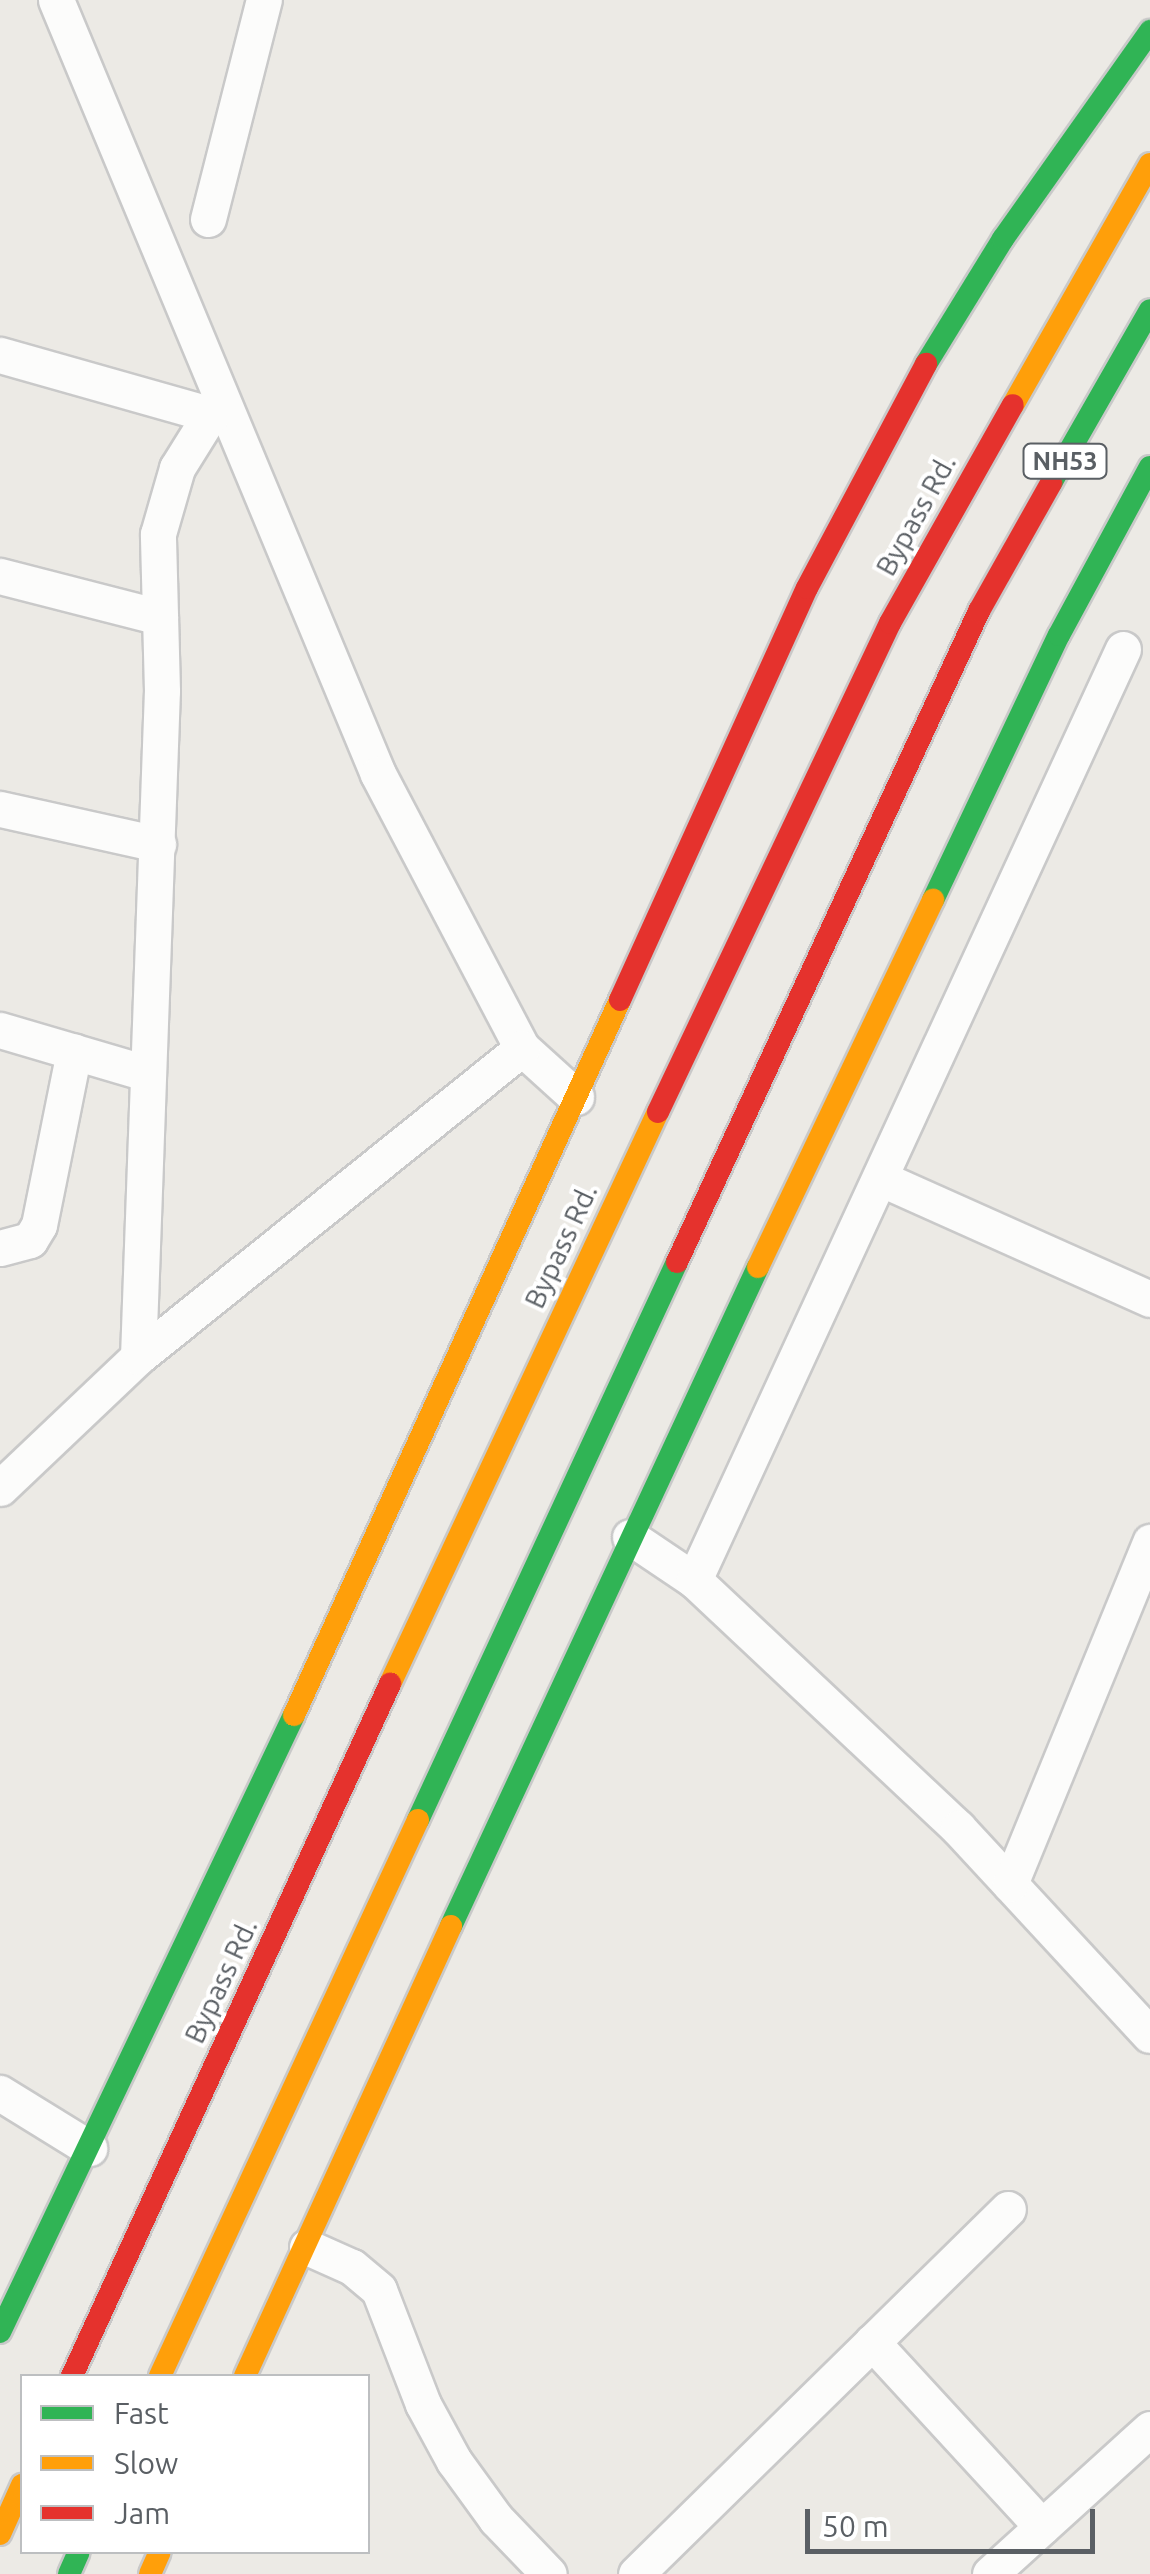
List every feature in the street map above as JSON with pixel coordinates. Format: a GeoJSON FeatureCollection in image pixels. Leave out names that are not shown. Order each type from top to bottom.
{"type":"FeatureCollection","features":[{"type":"Feature","properties":{"kind":"main road"},"geometry":{"type":"LineString","coordinates":[[0,2332],[576,1097],[807,588],[868,469],[1003,239],[1150,32]]}},
{"type":"Feature","properties":{"kind":"main road","name":"Bypass Rd."},"geometry":{"type":"LineString","coordinates":[[73,2374],[501,1442],[890,623],[1150,164]]}},
{"type":"Feature","properties":{"kind":"main road","name":"NH53"},"geometry":{"type":"LineString","coordinates":[[161,2374],[979,611],[1150,310]]}},
{"type":"Feature","properties":{"kind":"main road"},"geometry":{"type":"LineString","coordinates":[[246,2374],[630,1537],[1059,634],[1150,467]]}},
{"type":"Feature","properties":{"kind":"main road"},"geometry":{"type":"LineString","coordinates":[[0,2534],[20,2489]]}},
{"type":"Feature","properties":{"kind":"street"},"geometry":{"type":"LineString","coordinates":[[56,0],[216,407],[378,774],[522,1048],[576,1097]]}},
{"type":"Feature","properties":{"kind":"street"},"geometry":{"type":"LineString","coordinates":[[208,219],[264,0]]}},
{"type":"Feature","properties":{"kind":"street"},"geometry":{"type":"LineString","coordinates":[[0,355],[216,407]]}},
{"type":"Feature","properties":{"kind":"street"},"geometry":{"type":"LineString","coordinates":[[138,1357],[146,1073],[158,844],[164,502],[177,468],[216,407]]}},
{"type":"Feature","properties":{"kind":"street"},"geometry":{"type":"LineString","coordinates":[[0,576],[160,617]]}},
{"type":"Feature","properties":{"kind":"street"},"geometry":{"type":"LineString","coordinates":[[694,1580],[884,1180],[1123,649]]}},
{"type":"Feature","properties":{"kind":"street"},"geometry":{"type":"LineString","coordinates":[[0,809],[158,844]]}},
{"type":"Feature","properties":{"kind":"street"},"geometry":{"type":"LineString","coordinates":[[0,1030],[146,1073]]}},
{"type":"Feature","properties":{"kind":"street"},"geometry":{"type":"LineString","coordinates":[[0,1488],[138,1357],[522,1048]]}},
{"type":"Feature","properties":{"kind":"street"},"geometry":{"type":"LineString","coordinates":[[0,1248],[30,1240],[39,1225],[74,1051]]}},
{"type":"Feature","properties":{"kind":"street"},"geometry":{"type":"LineString","coordinates":[[884,1180],[1150,1299]]}},
{"type":"Feature","properties":{"kind":"street"},"geometry":{"type":"LineString","coordinates":[[630,1537],[694,1580],[1010,1884],[1150,2035]]}},
{"type":"Feature","properties":{"kind":"street"},"geometry":{"type":"LineString","coordinates":[[1010,1884],[1150,1545]]}},
{"type":"Feature","properties":{"kind":"street"},"geometry":{"type":"LineString","coordinates":[[0,2093],[89,2148]]}},
{"type":"Feature","properties":{"kind":"street"},"geometry":{"type":"LineString","coordinates":[[636,2574],[1008,2209]]}},
{"type":"Feature","properties":{"kind":"street"},"geometry":{"type":"LineString","coordinates":[[307,2247],[352,2267],[380,2290],[423,2404],[454,2461],[496,2519],[549,2574]]}},
{"type":"Feature","properties":{"kind":"street"},"geometry":{"type":"LineString","coordinates":[[872,2342],[1042,2527]]}},
{"type":"Feature","properties":{"kind":"street"},"geometry":{"type":"LineString","coordinates":[[990,2574],[1150,2430]]}},
{"type":"Feature","properties":{"kind":"traffic: fast"},"geometry":{"type":"LineString","coordinates":[[926,364],[1003,239],[1150,31]]}},
{"type":"Feature","properties":{"kind":"traffic: fast"},"geometry":{"type":"LineString","coordinates":[[1051,483],[1150,310]]}},
{"type":"Feature","properties":{"kind":"traffic: fast"},"geometry":{"type":"LineString","coordinates":[[933,900],[1059,635],[1150,467]]}},
{"type":"Feature","properties":{"kind":"traffic: fast"},"geometry":{"type":"LineString","coordinates":[[418,1820],[677,1262]]}},
{"type":"Feature","properties":{"kind":"traffic: fast"},"geometry":{"type":"LineString","coordinates":[[451,1926],[758,1267]]}},
{"type":"Feature","properties":{"kind":"traffic: fast"},"geometry":{"type":"LineString","coordinates":[[0,2332],[294,1715]]}},
{"type":"Feature","properties":{"kind":"traffic: fast"},"geometry":{"type":"LineString","coordinates":[[69,2574],[78,2554]]}},
{"type":"Feature","properties":{"kind":"traffic: slow"},"geometry":{"type":"LineString","coordinates":[[1013,405],[1150,164]]}},
{"type":"Feature","properties":{"kind":"traffic: slow"},"geometry":{"type":"LineString","coordinates":[[758,1267],[933,900]]}},
{"type":"Feature","properties":{"kind":"traffic: slow"},"geometry":{"type":"LineString","coordinates":[[294,1715],[620,1000]]}},
{"type":"Feature","properties":{"kind":"traffic: slow"},"geometry":{"type":"LineString","coordinates":[[390,1684],[658,1112]]}},
{"type":"Feature","properties":{"kind":"traffic: slow"},"geometry":{"type":"LineString","coordinates":[[161,2374],[418,1820]]}},
{"type":"Feature","properties":{"kind":"traffic: slow"},"geometry":{"type":"LineString","coordinates":[[246,2374],[451,1926]]}},
{"type":"Feature","properties":{"kind":"traffic: slow"},"geometry":{"type":"LineString","coordinates":[[0,2534],[20,2489]]}},
{"type":"Feature","properties":{"kind":"traffic: slow"},"geometry":{"type":"LineString","coordinates":[[150,2574],[159,2554]]}},
{"type":"Feature","properties":{"kind":"traffic: jam"},"geometry":{"type":"LineString","coordinates":[[620,1000],[807,588],[926,364]]}},
{"type":"Feature","properties":{"kind":"traffic: jam"},"geometry":{"type":"LineString","coordinates":[[658,1112],[890,623],[1013,405]]}},
{"type":"Feature","properties":{"kind":"traffic: jam"},"geometry":{"type":"LineString","coordinates":[[677,1262],[979,611],[1051,483]]}},
{"type":"Feature","properties":{"kind":"traffic: jam"},"geometry":{"type":"LineString","coordinates":[[73,2374],[390,1684]]}}]}
